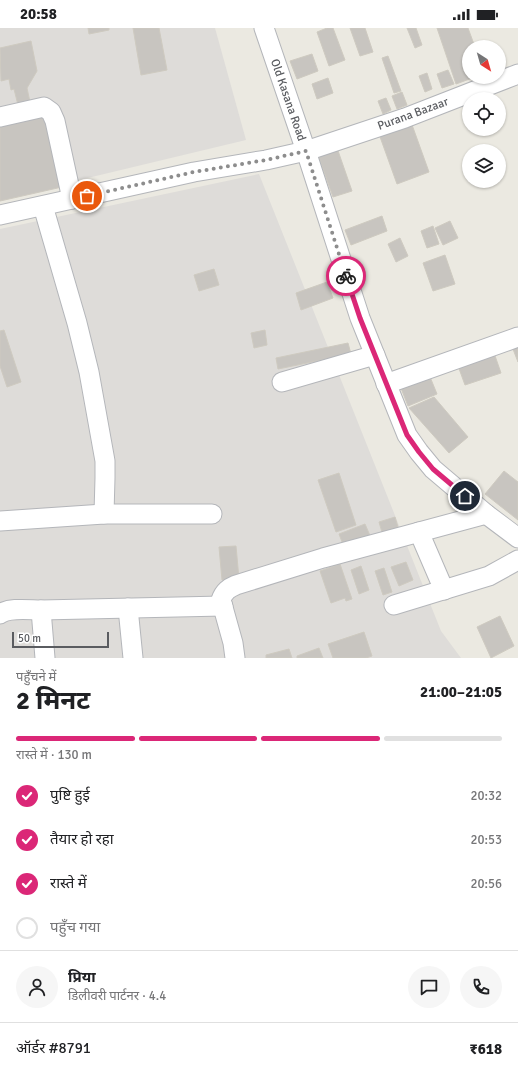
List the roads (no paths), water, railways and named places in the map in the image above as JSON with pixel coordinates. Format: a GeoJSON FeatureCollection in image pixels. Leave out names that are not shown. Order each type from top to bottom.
{"type":"FeatureCollection","features":[{"type":"Feature","properties":{"kind":"street","name":"Old Kasana Road"},"geometry":{"type":"LineString","coordinates":[[264,28],[306,151],[360,318],[407,435],[433,469],[486,514],[518,538]]}},
{"type":"Feature","properties":{"kind":"street","name":"Purana Bazaar"},"geometry":{"type":"LineString","coordinates":[[0,215],[194,172],[266,160],[306,151],[405,118],[518,74]]}},
{"type":"Feature","properties":{"kind":"street"},"geometry":{"type":"LineString","coordinates":[[0,117],[44,107],[51,112],[55,121],[72,199]]}},
{"type":"Feature","properties":{"kind":"street"},"geometry":{"type":"LineString","coordinates":[[43,206],[77,323],[89,372],[105,461],[104,514]]}},
{"type":"Feature","properties":{"kind":"street"},"geometry":{"type":"LineString","coordinates":[[386,384],[518,337]]}},
{"type":"Feature","properties":{"kind":"street"},"geometry":{"type":"LineString","coordinates":[[282,382],[375,355]]}},
{"type":"Feature","properties":{"kind":"street"},"geometry":{"type":"LineString","coordinates":[[0,521],[104,514],[212,514]]}},
{"type":"Feature","properties":{"kind":"street"},"geometry":{"type":"LineString","coordinates":[[235,658],[233,643],[221,600],[222,595],[228,589],[236,585],[323,558],[486,514]]}},
{"type":"Feature","properties":{"kind":"street"},"geometry":{"type":"LineString","coordinates":[[419,532],[444,590]]}},
{"type":"Feature","properties":{"kind":"street"},"geometry":{"type":"LineString","coordinates":[[394,605],[489,576],[518,560]]}},
{"type":"Feature","properties":{"kind":"street"},"geometry":{"type":"LineString","coordinates":[[0,614],[12,610],[223,606]]}},
{"type":"Feature","properties":{"kind":"street"},"geometry":{"type":"LineString","coordinates":[[128,608],[132,658]]}},
{"type":"Feature","properties":{"kind":"street"},"geometry":{"type":"LineString","coordinates":[[41,610],[45,658]]}}]}
